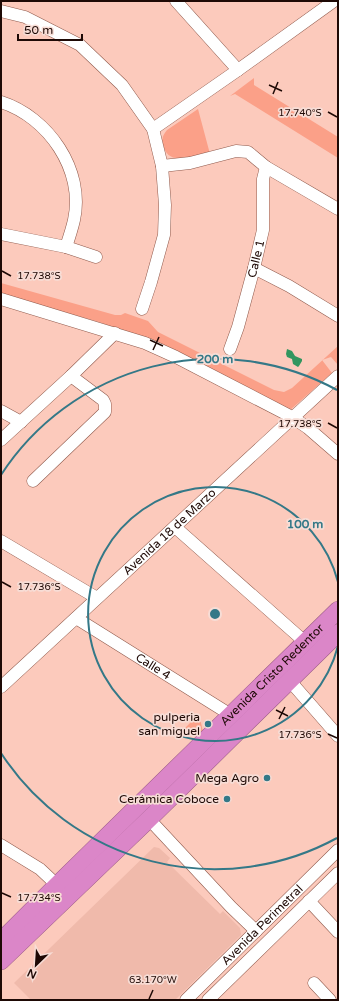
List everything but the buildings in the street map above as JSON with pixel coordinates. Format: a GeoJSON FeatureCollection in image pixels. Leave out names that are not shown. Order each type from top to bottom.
{"type":"FeatureCollection","features":[{"type":"Feature","properties":{"kind":"highway","name":"Avenida Cristo Redentor"},"geometry":{"type":"LineString","coordinates":[[1,941],[56,885],[338,610]]}},
{"type":"Feature","properties":{"kind":"highway","name":"Avenida Cristo Redentor"},"geometry":{"type":"LineString","coordinates":[[1,961],[338,633]]}},
{"type":"Feature","properties":{"kind":"street"},"geometry":{"type":"LineString","coordinates":[[176,1],[238,70]]}},
{"type":"Feature","properties":{"kind":"street"},"geometry":{"type":"LineString","coordinates":[[153,129],[334,1]]}},
{"type":"Feature","properties":{"kind":"street"},"geometry":{"type":"LineString","coordinates":[[1,10],[25,17],[80,45],[122,84],[153,129],[162,166],[165,205],[164,235],[142,309]]}},
{"type":"Feature","properties":{"kind":"street"},"geometry":{"type":"LineString","coordinates":[[1,102],[12,105],[47,130],[68,165],[74,183],[76,200],[74,220],[66,247]]}},
{"type":"Feature","properties":{"kind":"street"},"geometry":{"type":"LineString","coordinates":[[162,166],[190,163],[236,151],[248,152],[266,167],[338,209]]}},
{"type":"Feature","properties":{"kind":"street","name":"Calle 1"},"geometry":{"type":"LineString","coordinates":[[230,349],[238,327],[263,230],[264,179],[266,167]]}},
{"type":"Feature","properties":{"kind":"street"},"geometry":{"type":"LineString","coordinates":[[1,234],[66,247],[96,257]]}},
{"type":"Feature","properties":{"kind":"street"},"geometry":{"type":"LineString","coordinates":[[254,268],[289,286],[338,316]]}},
{"type":"Feature","properties":{"kind":"street"},"geometry":{"type":"LineString","coordinates":[[1,300],[115,333],[145,343],[176,357],[292,417],[308,428],[338,454]]}},
{"type":"Feature","properties":{"kind":"street"},"geometry":{"type":"LineString","coordinates":[[1,440],[115,333]]}},
{"type":"Feature","properties":{"kind":"street"},"geometry":{"type":"LineString","coordinates":[[33,480],[105,412],[105,404],[103,400],[70,376]]}},
{"type":"Feature","properties":{"kind":"street","name":"Avenida 18 de Marzo"},"geometry":{"type":"LineString","coordinates":[[1,687],[338,376]]}},
{"type":"Feature","properties":{"kind":"street"},"geometry":{"type":"LineString","coordinates":[[1,411],[21,422]]}},
{"type":"Feature","properties":{"kind":"street"},"geometry":{"type":"LineString","coordinates":[[175,527],[305,642]]}},
{"type":"Feature","properties":{"kind":"street"},"geometry":{"type":"LineString","coordinates":[[1,541],[97,598]]}},
{"type":"Feature","properties":{"kind":"street","name":"Calle 4"},"geometry":{"type":"LineString","coordinates":[[76,618],[231,715]]}},
{"type":"Feature","properties":{"kind":"street"},"geometry":{"type":"LineString","coordinates":[[290,681],[338,736]]}},
{"type":"Feature","properties":{"kind":"street"},"geometry":{"type":"LineString","coordinates":[[148,819],[231,907],[256,931]]}},
{"type":"Feature","properties":{"kind":"street"},"geometry":{"type":"LineString","coordinates":[[1,845],[40,869],[56,885]]}},
{"type":"Feature","properties":{"kind":"street","name":"Avenida Perimetral"},"geometry":{"type":"LineString","coordinates":[[186,1000],[338,850]]}},
{"type":"Feature","properties":{"kind":"street","name":"Avenida Perimetral"},"geometry":{"type":"LineString","coordinates":[[208,1000],[338,873]]}},
{"type":"Feature","properties":{"kind":"street"},"geometry":{"type":"LineString","coordinates":[[309,900],[338,932]]}},
{"type":"Feature","properties":{"kind":"street"},"geometry":{"type":"LineString","coordinates":[[276,911],[287,922]]}},
{"type":"Feature","properties":{"kind":"street"},"geometry":{"type":"LineString","coordinates":[[314,983],[330,1000]]}},
{"type":"Feature","properties":{"kind":"shaded area"},"geometry":{"type":"Polygon","coordinates":[[[254,78],[254,85],[338,137],[338,158],[235,94],[230,96],[254,78]]]}},
{"type":"Feature","properties":{"kind":"shaded area"},"geometry":{"type":"Polygon","coordinates":[[[198,109],[210,154],[190,158],[177,158],[167,154],[162,143],[164,134],[167,130],[198,109]]]}},
{"type":"Feature","properties":{"kind":"shaded area"},"geometry":{"type":"Polygon","coordinates":[[[1,283],[115,315],[125,313],[148,321],[158,332],[274,390],[284,392],[292,388],[322,360],[332,373],[289,411],[159,344],[99,322],[1,294],[1,283]]]}},
{"type":"Feature","properties":{"kind":"shaded area"},"geometry":{"type":"Polygon","coordinates":[[[338,346],[338,365],[331,357],[323,360],[338,346]]]}},
{"type":"Feature","properties":{"kind":"shaded area"},"geometry":{"type":"Polygon","coordinates":[[[287,349],[292,351],[295,356],[302,359],[298,367],[293,364],[292,359],[287,357],[287,349]]]}},
{"type":"Feature","properties":{"kind":"shaded area"},"geometry":{"type":"Polygon","coordinates":[[[197,716],[200,718],[203,732],[196,738],[185,728],[197,716]]]}},
{"type":"Feature","properties":{"kind":"shaded area"},"geometry":{"type":"Polygon","coordinates":[[[154,847],[159,848],[170,858],[167,862],[220,914],[223,911],[240,928],[241,935],[175,1000],[31,1000],[14,983],[154,847]]]}},
{"type":"Feature","properties":{"kind":"place","name":"pulperia san miguel"},"geometry":{"type":"Point","coordinates":[208,724]}},
{"type":"Feature","properties":{"kind":"place","name":"Mega Agro"},"geometry":{"type":"Point","coordinates":[267,778]}},
{"type":"Feature","properties":{"kind":"place","name":"Cerámica Coboce"},"geometry":{"type":"Point","coordinates":[227,799]}}]}
